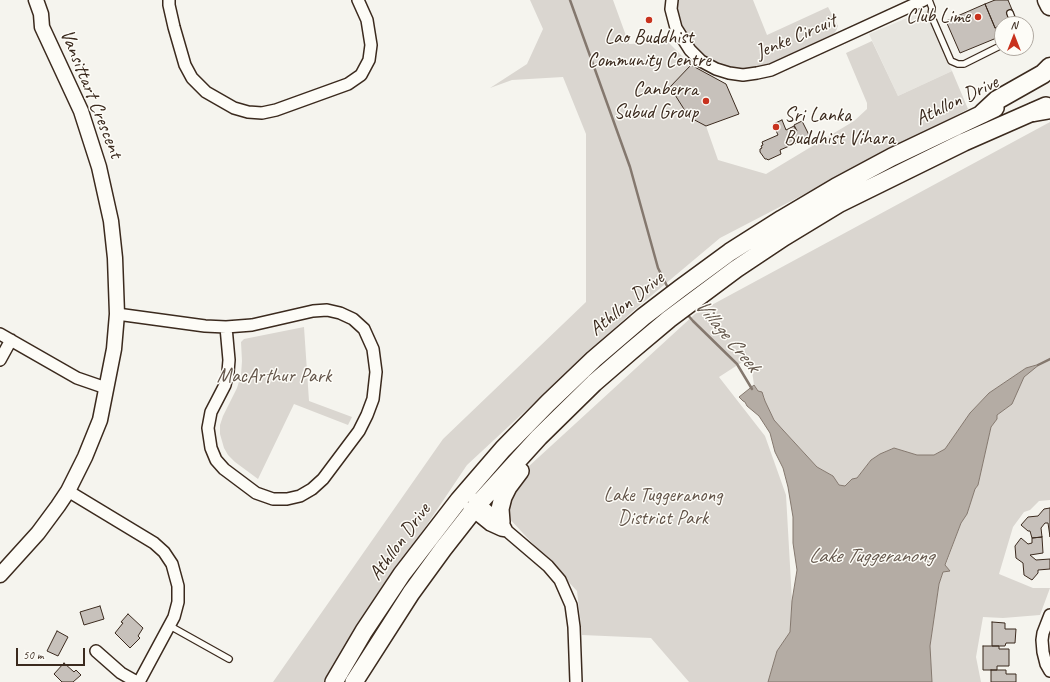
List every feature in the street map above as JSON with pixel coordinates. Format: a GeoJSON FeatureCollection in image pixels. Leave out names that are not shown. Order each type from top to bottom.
{"type":"FeatureCollection","features":[{"type":"Feature","properties":{"kind":"highway"},"geometry":{"type":"LineString","coordinates":[[1047,0],[1050,6]]}},
{"type":"Feature","properties":{"kind":"highway"},"geometry":{"type":"LineString","coordinates":[[983,114],[997,100],[1043,74],[1050,67]]}},
{"type":"Feature","properties":{"kind":"main road","name":"Athllon Drive"},"geometry":{"type":"LineString","coordinates":[[334,682],[364,631],[402,574],[463,496],[503,449],[594,359],[658,305],[730,252],[836,187],[892,157],[983,114],[1050,80]]}},
{"type":"Feature","properties":{"kind":"main road","name":"Athllon Drive"},"geometry":{"type":"LineString","coordinates":[[354,682],[411,593],[442,549],[476,507],[539,437],[594,383],[669,319],[736,269],[784,237],[840,203],[964,142],[1042,110],[1050,104]]}},
{"type":"Feature","properties":{"kind":"main road"},"geometry":{"type":"LineString","coordinates":[[504,527],[500,509],[503,497],[508,487],[521,470],[539,437]]}},
{"type":"Feature","properties":{"kind":"street","name":"Vansittart Crescent"},"geometry":{"type":"LineString","coordinates":[[0,575],[38,533],[68,491],[85,456],[100,420],[114,349],[117,314],[115,258],[111,221],[93,146],[86,131],[82,115],[42,27],[31,12],[26,0]]}},
{"type":"Feature","properties":{"kind":"street","name":"Vansittart Crescent"},"geometry":{"type":"LineString","coordinates":[[36,0],[41,14],[42,27]]}},
{"type":"Feature","properties":{"kind":"street"},"geometry":{"type":"LineString","coordinates":[[169,0],[174,27],[185,65],[192,78],[206,92],[234,108],[248,112],[262,113],[276,110],[348,84],[361,75],[369,60],[371,45],[367,20],[358,0]]}},
{"type":"Feature","properties":{"kind":"street","name":"Jenke Circuit"},"geometry":{"type":"LineString","coordinates":[[672,0],[671,9],[676,28],[690,50],[701,61],[716,69],[728,73],[743,75],[771,70],[924,0]]}},
{"type":"Feature","properties":{"kind":"street"},"geometry":{"type":"LineString","coordinates":[[117,314],[204,326],[226,327],[252,325],[326,310],[340,312],[353,319],[367,334],[374,350],[376,372],[373,399],[367,416],[359,430],[323,479],[312,489],[300,496],[287,499],[274,499],[256,493],[224,469],[216,460],[211,448],[208,428],[211,412],[225,385],[228,372],[229,360],[226,327]]}},
{"type":"Feature","properties":{"kind":"street"},"geometry":{"type":"LineString","coordinates":[[0,334],[77,378],[106,388]]}},
{"type":"Feature","properties":{"kind":"street"},"geometry":{"type":"LineString","coordinates":[[0,360],[11,340]]}},
{"type":"Feature","properties":{"kind":"street"},"geometry":{"type":"LineString","coordinates":[[68,491],[154,543],[164,552],[172,564],[178,586],[178,602],[174,617],[138,682],[121,673],[96,651]]}},
{"type":"Feature","properties":{"kind":"street"},"geometry":{"type":"LineString","coordinates":[[463,496],[504,527],[548,566],[560,580],[571,605],[574,627],[576,682]]}},
{"type":"Feature","properties":{"kind":"street"},"geometry":{"type":"LineString","coordinates":[[1050,615],[1042,640],[1046,664],[1050,671]]}},
{"type":"Feature","properties":{"kind":"lane"},"geometry":{"type":"LineString","coordinates":[[929,0],[932,8],[931,14],[951,61],[958,64],[964,64],[994,49]]}},
{"type":"Feature","properties":{"kind":"lane"},"geometry":{"type":"LineString","coordinates":[[170,626],[229,659]]}},
{"type":"Feature","properties":{"kind":"shaded area"},"geometry":{"type":"Polygon","coordinates":[[[926,10],[952,71],[898,96],[869,34],[926,10]]]}},
{"type":"Feature","properties":{"kind":"green space"},"geometry":{"type":"Polygon","coordinates":[[[530,0],[613,0],[629,44],[668,42],[691,65],[670,87],[689,117],[706,126],[718,160],[766,174],[854,121],[867,109],[867,103],[846,53],[872,41],[898,96],[952,71],[968,109],[720,238],[633,311],[467,465],[348,642],[324,682],[273,682],[443,439],[586,302],[586,134],[563,77],[512,80],[490,88],[527,64],[543,29],[530,0]]]}},
{"type":"Feature","properties":{"kind":"green space"},"geometry":{"type":"Polygon","coordinates":[[[678,0],[753,0],[767,35],[828,7],[838,26],[833,34],[766,65],[751,68],[732,68],[716,64],[702,54],[690,41],[681,26],[677,9],[678,0]]]}},
{"type":"Feature","properties":{"kind":"green space","name":"Lake Tuggeranong District Park"},"geometry":{"type":"Polygon","coordinates":[[[1050,122],[1050,500],[1039,501],[1030,510],[1024,512],[1013,527],[999,574],[1033,588],[1050,588],[1040,615],[1003,618],[983,617],[976,657],[981,682],[932,682],[930,646],[939,584],[961,523],[967,514],[975,489],[978,485],[991,427],[997,419],[997,415],[1012,404],[1024,377],[1039,364],[1026,368],[989,393],[970,413],[945,449],[934,455],[917,455],[893,448],[871,460],[857,478],[852,479],[845,486],[839,485],[833,476],[817,467],[774,420],[764,396],[754,385],[750,357],[719,377],[765,436],[786,495],[792,601],[790,632],[777,651],[768,682],[689,682],[651,638],[582,635],[577,591],[492,500],[695,314],[1050,122]]]}},
{"type":"Feature","properties":{"kind":"green space","name":"MacArthur Park"},"geometry":{"type":"Polygon","coordinates":[[[304,327],[309,401],[352,417],[348,425],[294,404],[258,479],[228,455],[224,448],[220,434],[220,425],[223,416],[237,388],[241,375],[241,342],[244,339],[304,327]]]}},
{"type":"Feature","properties":{"kind":"water","name":"Lake Tuggeranong"},"geometry":{"type":"Polygon","coordinates":[[[1040,364],[1024,377],[1012,404],[997,415],[997,419],[991,427],[978,485],[975,489],[967,514],[961,523],[945,565],[950,571],[943,572],[939,584],[930,646],[932,682],[768,682],[777,651],[790,632],[792,601],[797,570],[793,543],[793,517],[783,468],[775,452],[770,433],[759,416],[739,397],[754,385],[758,391],[762,392],[774,420],[783,430],[817,467],[833,476],[839,485],[845,486],[852,479],[857,478],[871,460],[894,448],[917,455],[934,455],[945,449],[970,413],[989,393],[1026,368],[1040,364]]]}},
{"type":"Feature","properties":{"kind":"building"},"geometry":{"type":"Polygon","coordinates":[[[995,0],[1008,0],[1013,12],[1007,14],[1008,16],[994,16],[994,26],[985,4],[995,0]]]}},
{"type":"Feature","properties":{"kind":"building"},"geometry":{"type":"Polygon","coordinates":[[[985,4],[994,25],[994,39],[960,53],[946,21],[985,4]]]}},
{"type":"Feature","properties":{"kind":"building","name":"Canberra Subud Group"},"geometry":{"type":"Polygon","coordinates":[[[691,65],[726,84],[739,114],[706,126],[689,117],[670,87],[691,65]]]}},
{"type":"Feature","properties":{"kind":"building"},"geometry":{"type":"Polygon","coordinates":[[[782,120],[786,130],[794,126],[796,130],[794,132],[797,131],[794,125],[802,121],[810,137],[780,150],[781,154],[768,160],[765,159],[760,152],[760,149],[762,148],[761,146],[763,145],[762,142],[778,135],[773,124],[782,120]]]}},
{"type":"Feature","properties":{"kind":"building"},"geometry":{"type":"Polygon","coordinates":[[[1050,508],[1050,537],[1048,523],[1045,523],[1041,528],[1042,537],[1032,538],[1030,531],[1021,525],[1028,517],[1038,516],[1044,509],[1050,508]]]}},
{"type":"Feature","properties":{"kind":"building"},"geometry":{"type":"Polygon","coordinates":[[[1042,537],[1043,553],[1030,555],[1036,560],[1050,559],[1050,569],[1038,570],[1038,573],[1032,580],[1024,575],[1023,563],[1016,558],[1015,546],[1021,538],[1028,544],[1032,543],[1032,538],[1042,537]]]}},
{"type":"Feature","properties":{"kind":"building"},"geometry":{"type":"Polygon","coordinates":[[[100,606],[104,619],[84,625],[80,612],[100,606]]]}},
{"type":"Feature","properties":{"kind":"building"},"geometry":{"type":"Polygon","coordinates":[[[128,614],[143,628],[138,636],[140,638],[130,648],[115,633],[123,623],[121,622],[128,614]]]}},
{"type":"Feature","properties":{"kind":"building"},"geometry":{"type":"Polygon","coordinates":[[[992,622],[1005,623],[1005,629],[1016,629],[1015,643],[1006,643],[1005,646],[992,646],[992,622]]]}},
{"type":"Feature","properties":{"kind":"building"},"geometry":{"type":"Polygon","coordinates":[[[57,631],[68,637],[58,656],[47,651],[57,631]]]}},
{"type":"Feature","properties":{"kind":"building"},"geometry":{"type":"Polygon","coordinates":[[[983,646],[999,646],[999,649],[1009,649],[1009,666],[997,666],[997,670],[983,670],[983,646]]]}},
{"type":"Feature","properties":{"kind":"building"},"geometry":{"type":"Polygon","coordinates":[[[64,663],[74,672],[76,670],[81,675],[73,682],[62,682],[54,674],[64,663]]]}},
{"type":"Feature","properties":{"kind":"building"},"geometry":{"type":"Polygon","coordinates":[[[991,670],[1006,670],[1006,674],[1016,674],[1016,682],[991,682],[991,670]]]}},
{"type":"Feature","properties":{"kind":"waterway","name":"Village Creek"},"geometry":{"type":"LineString","coordinates":[[570,0],[630,167],[658,268],[669,290]]}},
{"type":"Feature","properties":{"kind":"waterway","name":"Village Creek"},"geometry":{"type":"LineString","coordinates":[[686,313],[737,364],[752,389]]}},
{"type":"Feature","properties":{"kind":"waterway"},"geometry":{"type":"LineString","coordinates":[[1038,365],[1050,359]]}},
{"type":"Feature","properties":{"kind":"place","name":"Club Lime"},"geometry":{"type":"Point","coordinates":[978,17]}},
{"type":"Feature","properties":{"kind":"place","name":"Lao Buddhist Community Centre"},"geometry":{"type":"Point","coordinates":[649,20]}},
{"type":"Feature","properties":{"kind":"place","name":"Canberra Subud Group"},"geometry":{"type":"Point","coordinates":[706,101]}},
{"type":"Feature","properties":{"kind":"place","name":"Sri Lanka Buddhist Vihara"},"geometry":{"type":"Point","coordinates":[776,127]}}]}
